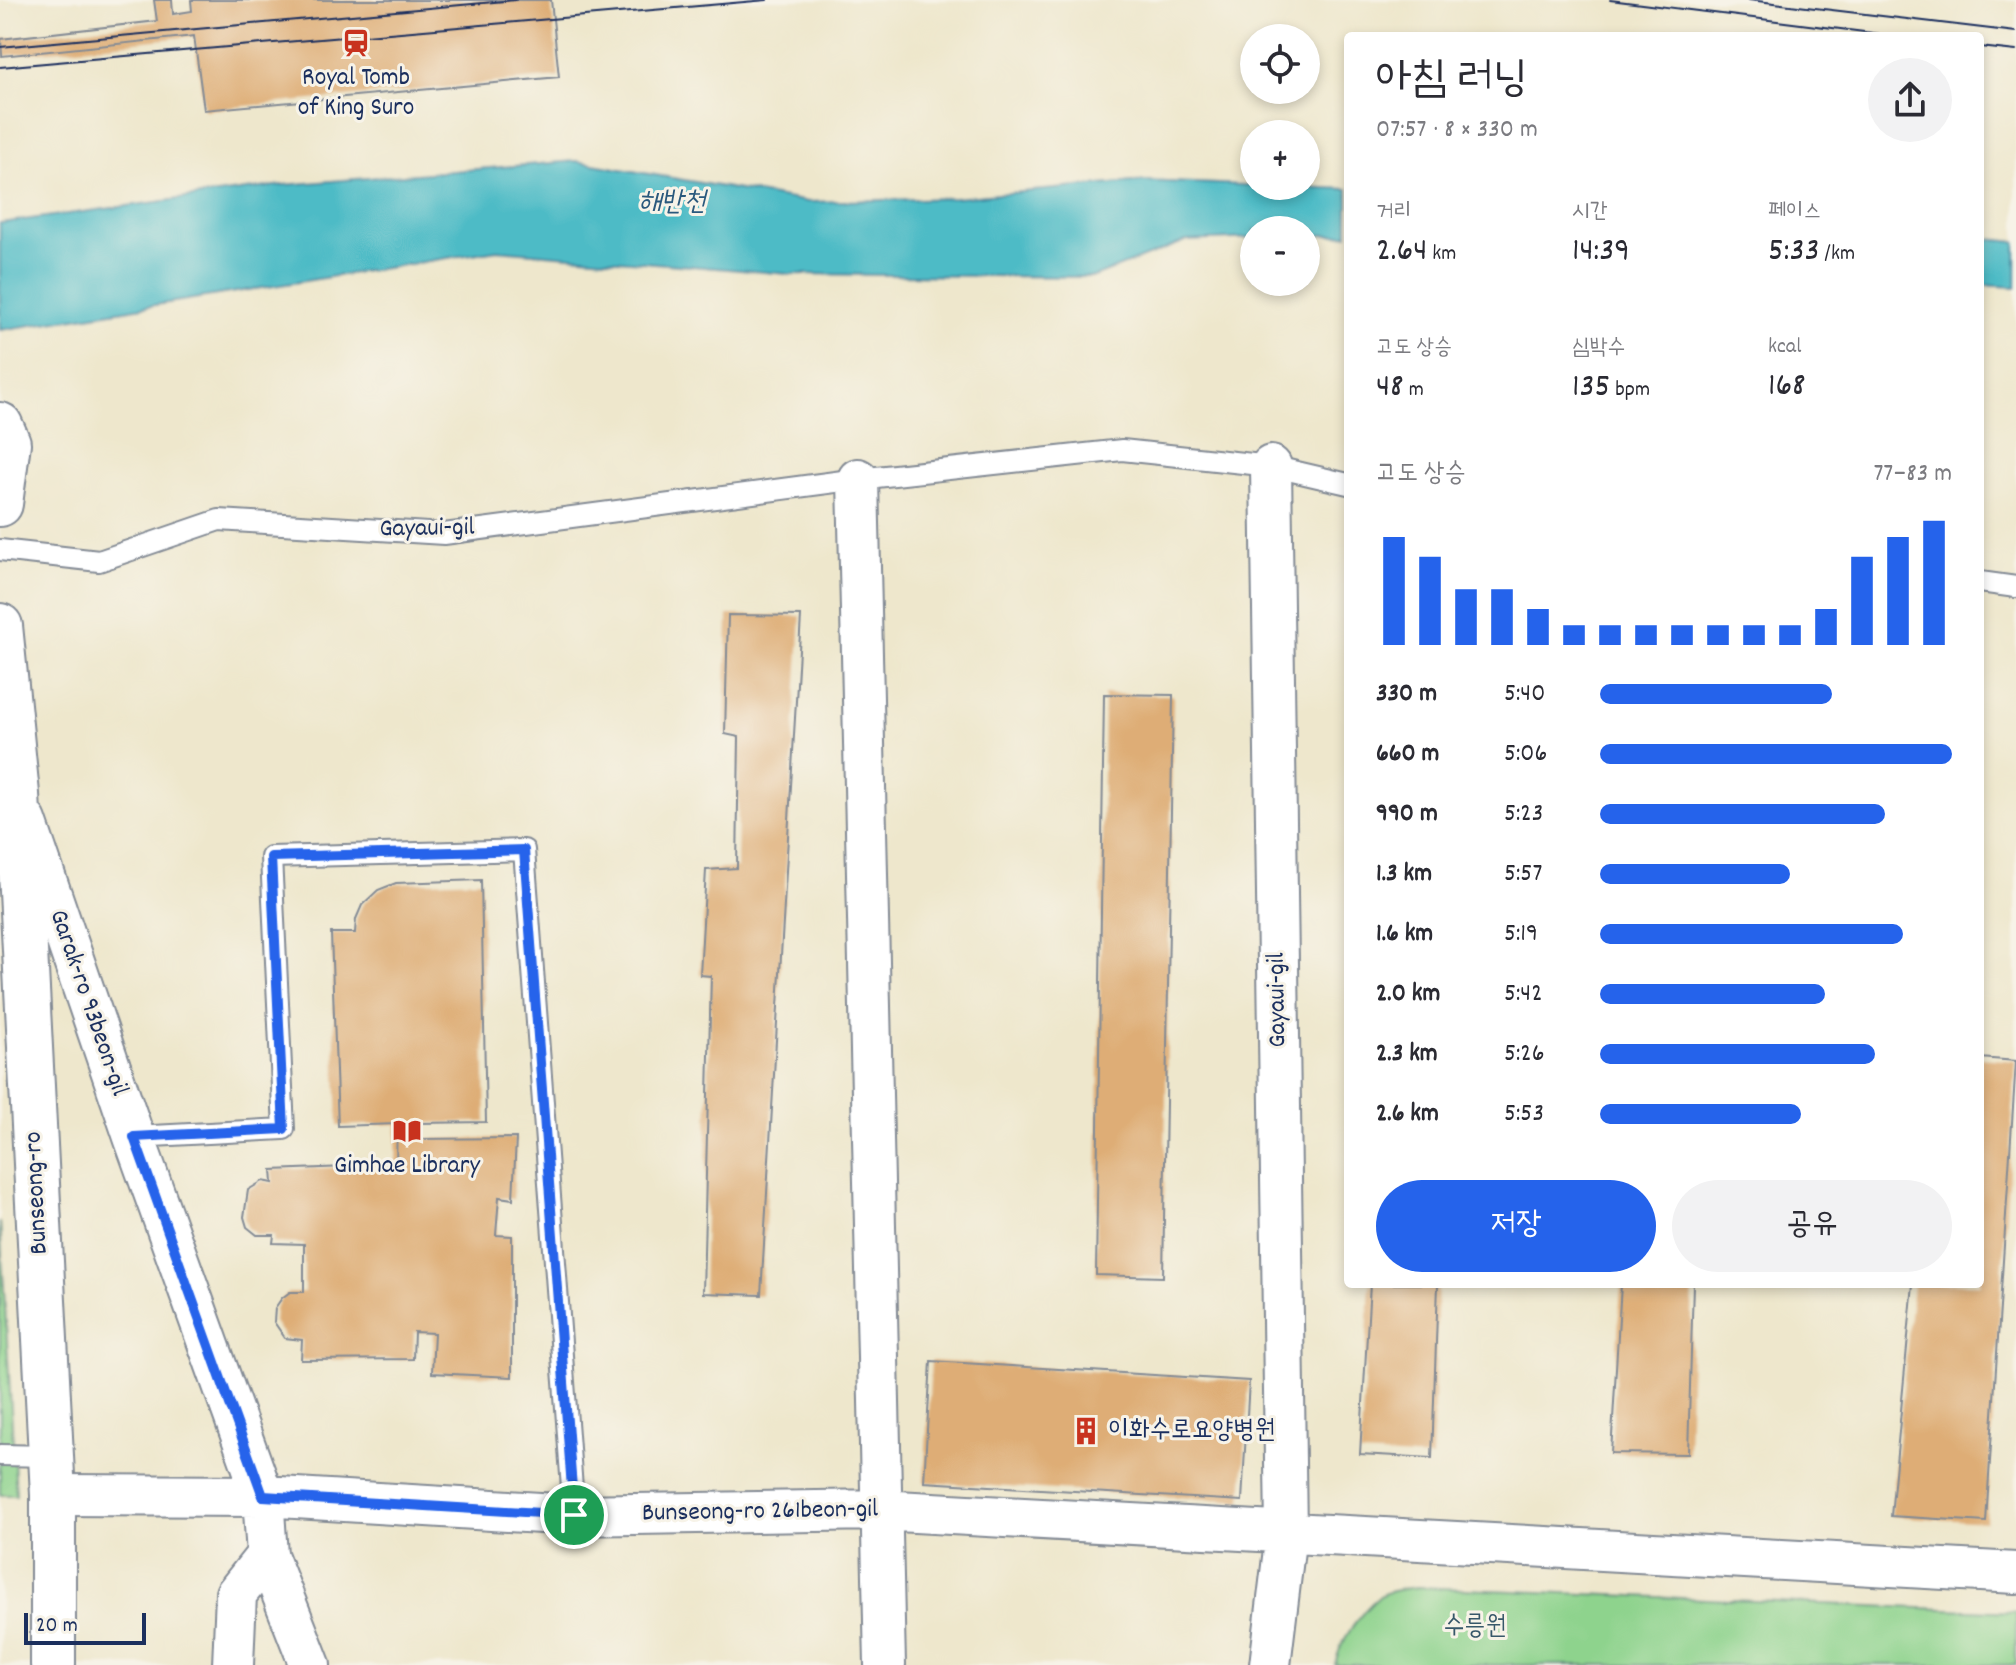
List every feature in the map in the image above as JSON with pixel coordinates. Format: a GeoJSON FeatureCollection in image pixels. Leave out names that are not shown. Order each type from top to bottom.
{"type":"FeatureCollection","features":[{"type":"Feature","properties":{"kind":"main road"},"geometry":{"type":"LineString","coordinates":[[0,504],[4,434]]}},
{"type":"Feature","properties":{"kind":"main road","name":"Bunseong-ro"},"geometry":{"type":"LineString","coordinates":[[0,626],[17,794],[52,1475],[53,1665]]}},
{"type":"Feature","properties":{"kind":"street","name":"Gayaui-gil"},"geometry":{"type":"LineString","coordinates":[[1271,466],[1286,1533]]}},
{"type":"Feature","properties":{"kind":"street"},"geometry":{"type":"LineString","coordinates":[[858,479],[879,1510],[885,1665]]}},
{"type":"Feature","properties":{"kind":"street","name":"Garak-ro 93beon-gil"},"geometry":{"type":"LineString","coordinates":[[17,794],[134,1137],[263,1496],[267,1555],[310,1665]]}},
{"type":"Feature","properties":{"kind":"street","name":"Bunseong-ro 261beon-gil"},"geometry":{"type":"LineString","coordinates":[[52,1475],[263,1496],[574,1515],[879,1510],[2016,1573]]}},
{"type":"Feature","properties":{"kind":"street"},"geometry":{"type":"LineString","coordinates":[[1270,1665],[1286,1533]]}},
{"type":"Feature","properties":{"kind":"street"},"geometry":{"type":"LineString","coordinates":[[233,1665],[236,1594],[267,1555]]}},
{"type":"Feature","properties":{"kind":"lane","name":"Gayaui-gil"},"geometry":{"type":"LineString","coordinates":[[0,550],[99,561],[219,520],[444,534],[858,479],[1122,450],[1271,466],[1344,483]]}},
{"type":"Feature","properties":{"kind":"lane"},"geometry":{"type":"LineString","coordinates":[[1984,583],[2016,587]]}},
{"type":"Feature","properties":{"kind":"lane"},"geometry":{"type":"LineString","coordinates":[[134,1137],[284,1129],[271,857],[524,850],[574,1515]]}},
{"type":"Feature","properties":{"kind":"lane"},"geometry":{"type":"LineString","coordinates":[[0,1455],[52,1475]]}},
{"type":"Feature","properties":{"kind":"green space"},"geometry":{"type":"Polygon","coordinates":[[[0,1222],[16,1495],[0,1495],[0,1222]]]}},
{"type":"Feature","properties":{"kind":"green space","name":"수릉원"},"geometry":{"type":"Polygon","coordinates":[[[1417,1587],[2016,1612],[2016,1665],[1335,1665],[1346,1637],[1373,1602],[1388,1592],[1417,1587]]]}},
{"type":"Feature","properties":{"kind":"water","name":"해반천"},"geometry":{"type":"Polygon","coordinates":[[[576,161],[808,202],[955,198],[1144,181],[1240,185],[1240,200],[1320,200],[1320,188],[1344,189],[1344,234],[1320,235],[1320,216],[1240,216],[1240,239],[1186,241],[1094,277],[789,274],[497,250],[0,330],[0,223],[283,185],[576,161]]]}},
{"type":"Feature","properties":{"kind":"water"},"geometry":{"type":"Polygon","coordinates":[[[1984,238],[2016,242],[2016,287],[1984,285],[1984,238]]]}},
{"type":"Feature","properties":{"kind":"building"},"geometry":{"type":"Polygon","coordinates":[[[154,0],[172,0],[173,14],[192,11],[191,0],[551,0],[559,77],[204,110],[194,36],[2,56],[1,39],[157,21],[154,0]]]}},
{"type":"Feature","properties":{"kind":"building"},"geometry":{"type":"Polygon","coordinates":[[[728,615],[801,616],[761,1295],[703,1293],[711,976],[700,975],[706,870],[737,868],[739,737],[725,734],[728,615]]]}},
{"type":"Feature","properties":{"kind":"building"},"geometry":{"type":"Polygon","coordinates":[[[1104,694],[1173,695],[1163,1277],[1096,1275],[1104,694]]]}},
{"type":"Feature","properties":{"kind":"building","name":"Gimhae Library"},"geometry":{"type":"Polygon","coordinates":[[[481,880],[486,1122],[418,1123],[418,1139],[516,1138],[513,1199],[499,1197],[496,1235],[512,1236],[512,1377],[432,1373],[434,1333],[414,1332],[413,1359],[301,1360],[302,1340],[285,1338],[274,1322],[275,1308],[282,1298],[290,1292],[304,1292],[304,1244],[273,1243],[274,1235],[257,1235],[247,1227],[244,1217],[248,1190],[263,1181],[273,1183],[272,1170],[396,1165],[397,1124],[338,1126],[331,933],[355,933],[356,919],[362,905],[378,890],[396,883],[481,880]]]}},
{"type":"Feature","properties":{"kind":"building"},"geometry":{"type":"Polygon","coordinates":[[[1984,1058],[2016,1061],[1986,1522],[1891,1516],[1913,1288],[1984,1288],[1984,1058]]]}},
{"type":"Feature","properties":{"kind":"building"},"geometry":{"type":"Polygon","coordinates":[[[1370,1288],[1438,1288],[1432,1458],[1360,1454],[1370,1288]]]}},
{"type":"Feature","properties":{"kind":"building"},"geometry":{"type":"Polygon","coordinates":[[[1621,1288],[1693,1288],[1688,1454],[1611,1453],[1621,1288]]]}},
{"type":"Feature","properties":{"kind":"building","name":"이화수로요양병원"},"geometry":{"type":"Polygon","coordinates":[[[931,1361],[1249,1381],[1242,1501],[924,1482],[931,1361]]]}},
{"type":"Feature","properties":{"kind":"tram line"},"geometry":{"type":"LineString","coordinates":[[0,47],[516,0]]}},
{"type":"Feature","properties":{"kind":"tram line"},"geometry":{"type":"LineString","coordinates":[[0,67],[767,0]]}},
{"type":"Feature","properties":{"kind":"tram line"},"geometry":{"type":"LineString","coordinates":[[1610,0],[1864,32]]}},
{"type":"Feature","properties":{"kind":"tram line"},"geometry":{"type":"LineString","coordinates":[[1749,0],[2016,32]]}},
{"type":"Feature","properties":{"kind":"tram line"},"geometry":{"type":"LineString","coordinates":[[1984,47],[2016,51]]}},
{"type":"Feature","properties":{"kind":"place","name":"Royal Tomb of King Suro"},"geometry":{"type":"Point","coordinates":[356,43]}},
{"type":"Feature","properties":{"kind":"place","name":"Gimhae Library"},"geometry":{"type":"Point","coordinates":[407,1131]}},
{"type":"Feature","properties":{"kind":"place","name":"이화수로요양병원"},"geometry":{"type":"Point","coordinates":[1086,1431]}},
{"type":"Feature","properties":{"kind":"route"},"geometry":{"type":"LineString","coordinates":[[524,850],[574,1515],[263,1496],[134,1137],[284,1129],[271,857],[524,850]]}}]}
